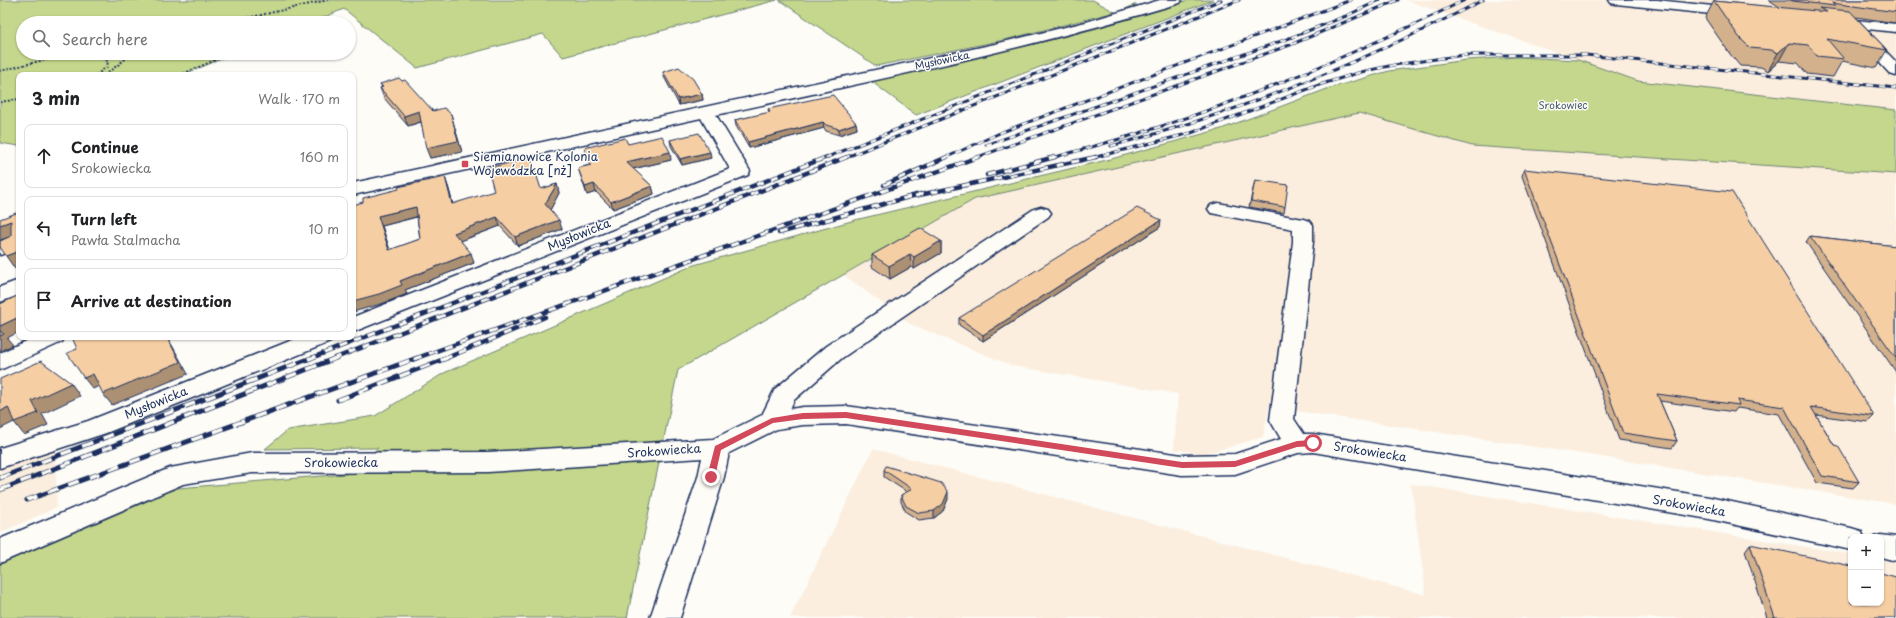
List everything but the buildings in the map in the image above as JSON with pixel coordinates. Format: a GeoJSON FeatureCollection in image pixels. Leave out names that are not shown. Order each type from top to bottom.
{"type":"FeatureCollection","features":[{"type":"Feature","properties":{"kind":"street","name":"Mysłowicka"},"geometry":{"type":"LineString","coordinates":[[356,188],[995,49],[1091,25],[1151,4],[1175,0]]}},
{"type":"Feature","properties":{"kind":"street"},"geometry":{"type":"LineString","coordinates":[[1616,0],[1757,14]]}},
{"type":"Feature","properties":{"kind":"street"},"geometry":{"type":"LineString","coordinates":[[1725,0],[1734,12]]}},
{"type":"Feature","properties":{"kind":"street"},"geometry":{"type":"LineString","coordinates":[[1820,21],[1896,28]]}},
{"type":"Feature","properties":{"kind":"street"},"geometry":{"type":"LineString","coordinates":[[1851,24],[1896,71]]}},
{"type":"Feature","properties":{"kind":"street","name":"Mysłowicka"},"geometry":{"type":"LineString","coordinates":[[356,324],[741,171],[706,112]]}},
{"type":"Feature","properties":{"kind":"street"},"geometry":{"type":"LineString","coordinates":[[1218,209],[1303,225],[1303,242],[1282,420],[1297,444]]}},
{"type":"Feature","properties":{"kind":"street"},"geometry":{"type":"LineString","coordinates":[[772,421],[784,396],[834,352],[1041,213]]}},
{"type":"Feature","properties":{"kind":"street"},"geometry":{"type":"LineString","coordinates":[[0,249],[16,241]]}},
{"type":"Feature","properties":{"kind":"street"},"geometry":{"type":"LineString","coordinates":[[0,295],[16,288]]}},
{"type":"Feature","properties":{"kind":"street"},"geometry":{"type":"LineString","coordinates":[[0,362],[48,340]]}},
{"type":"Feature","properties":{"kind":"street","name":"Mysłowicka"},"geometry":{"type":"LineString","coordinates":[[0,458],[97,427],[312,340]]}},
{"type":"Feature","properties":{"kind":"street","name":"Srokowiecka"},"geometry":{"type":"LineString","coordinates":[[0,551],[179,475],[252,463],[488,462],[718,448],[772,421],[803,416],[846,415],[1182,465],[1235,464],[1297,444],[1313,443],[1709,508],[1848,538]]}},
{"type":"Feature","properties":{"kind":"street"},"geometry":{"type":"LineString","coordinates":[[665,618],[711,477],[718,448]]}},
{"type":"Feature","properties":{"kind":"street"},"geometry":{"type":"LineString","coordinates":[[1884,547],[1896,549]]}},
{"type":"Feature","properties":{"kind":"path"},"geometry":{"type":"LineString","coordinates":[[256,16],[328,0]]}},
{"type":"Feature","properties":{"kind":"path"},"geometry":{"type":"LineString","coordinates":[[0,71],[50,60]]}},
{"type":"Feature","properties":{"kind":"path"},"geometry":{"type":"LineString","coordinates":[[100,72],[107,67],[108,62],[105,60]]}},
{"type":"Feature","properties":{"kind":"path"},"geometry":{"type":"LineString","coordinates":[[109,72],[123,60]]}},
{"type":"Feature","properties":{"kind":"path"},"geometry":{"type":"LineString","coordinates":[[187,72],[215,60]]}},
{"type":"Feature","properties":{"kind":"path"},"geometry":{"type":"LineString","coordinates":[[0,102],[16,99]]}},
{"type":"Feature","properties":{"kind":"shaded area"},"geometry":{"type":"Polygon","coordinates":[[[1406,0],[1896,0],[1896,111],[1638,81],[1406,0]]]}},
{"type":"Feature","properties":{"kind":"shaded area"},"geometry":{"type":"Polygon","coordinates":[[[1359,113],[1472,146],[1896,174],[1896,504],[1602,457],[1269,407],[1263,437],[1204,454],[1174,449],[1178,394],[1013,366],[910,324],[844,275],[975,199],[1359,113]]]}},
{"type":"Feature","properties":{"kind":"shaded area"},"geometry":{"type":"Polygon","coordinates":[[[55,446],[57,507],[0,533],[0,464],[55,446]]]}},
{"type":"Feature","properties":{"kind":"shaded area"},"geometry":{"type":"Polygon","coordinates":[[[873,449],[1426,595],[1411,484],[1848,554],[1848,606],[1884,606],[1884,560],[1896,562],[1896,618],[790,618],[873,449]]]}},
{"type":"Feature","properties":{"kind":"green space"},"geometry":{"type":"Polygon","coordinates":[[[0,0],[777,0],[563,57],[543,34],[417,68],[356,19],[356,16],[353,16],[344,9],[327,16],[16,16],[16,60],[219,60],[189,72],[16,72],[16,146],[0,143],[0,0]]]}},
{"type":"Feature","properties":{"kind":"green space"},"geometry":{"type":"Polygon","coordinates":[[[779,0],[1093,0],[1115,12],[1004,40],[876,66],[779,0]]]}},
{"type":"Feature","properties":{"kind":"green space"},"geometry":{"type":"Polygon","coordinates":[[[1188,0],[1213,0],[916,115],[872,82],[885,77],[1076,34],[1114,24],[1188,0]]]}},
{"type":"Feature","properties":{"kind":"green space"},"geometry":{"type":"Polygon","coordinates":[[[1136,4],[1137,6],[1124,12],[989,46],[838,78],[1006,41],[1117,13],[1136,4]]]}},
{"type":"Feature","properties":{"kind":"green space","name":"Srokowiec"},"geometry":{"type":"Polygon","coordinates":[[[1518,57],[1578,60],[1638,81],[1896,110],[1896,174],[1472,146],[1359,113],[975,199],[678,370],[627,618],[0,618],[0,564],[178,488],[346,474],[378,448],[265,449],[288,430],[375,416],[444,373],[694,265],[855,220],[1111,159],[1221,129],[1327,89],[1389,71],[1466,60],[1518,57]]]}},
{"type":"Feature","properties":{"kind":"green space"},"geometry":{"type":"Polygon","coordinates":[[[594,130],[437,166],[433,164],[493,152],[594,130]]]}},
{"type":"Feature","properties":{"kind":"railway"},"geometry":{"type":"LineString","coordinates":[[825,158],[1221,0]]}},
{"type":"Feature","properties":{"kind":"railway"},"geometry":{"type":"LineString","coordinates":[[844,158],[1239,0]]}},
{"type":"Feature","properties":{"kind":"railway"},"geometry":{"type":"LineString","coordinates":[[945,158],[1002,132],[1351,0]]}},
{"type":"Feature","properties":{"kind":"railway"},"geometry":{"type":"LineString","coordinates":[[986,145],[1287,39],[1346,16],[1380,0]]}},
{"type":"Feature","properties":{"kind":"railway"},"geometry":{"type":"LineString","coordinates":[[975,158],[1290,45],[1398,0]]}},
{"type":"Feature","properties":{"kind":"railway"},"geometry":{"type":"LineString","coordinates":[[1051,158],[1107,143],[1201,113],[1239,99],[1353,52],[1465,0]]}},
{"type":"Feature","properties":{"kind":"railway"},"geometry":{"type":"LineString","coordinates":[[1111,146],[1207,118],[1301,84],[1393,44],[1483,0]]}},
{"type":"Feature","properties":{"kind":"railway"},"geometry":{"type":"LineString","coordinates":[[1096,157],[1191,133],[1319,85],[1361,72],[1394,65],[1464,55],[1586,55],[1896,88]]}},
{"type":"Feature","properties":{"kind":"railway"},"geometry":{"type":"LineString","coordinates":[[309,359],[827,157]]}},
{"type":"Feature","properties":{"kind":"railway"},"geometry":{"type":"LineString","coordinates":[[333,359],[847,157]]}},
{"type":"Feature","properties":{"kind":"railway"},"geometry":{"type":"LineString","coordinates":[[884,185],[947,157]]}},
{"type":"Feature","properties":{"kind":"railway"},"geometry":{"type":"LineString","coordinates":[[414,359],[978,157]]}},
{"type":"Feature","properties":{"kind":"railway"},"geometry":{"type":"LineString","coordinates":[[987,175],[1055,157]]}},
{"type":"Feature","properties":{"kind":"railway"},"geometry":{"type":"LineString","coordinates":[[915,196],[1096,157]]}},
{"type":"Feature","properties":{"kind":"railway"},"geometry":{"type":"LineString","coordinates":[[779,233],[920,194]]}},
{"type":"Feature","properties":{"kind":"railway"},"geometry":{"type":"LineString","coordinates":[[444,359],[545,317]]}},
{"type":"Feature","properties":{"kind":"railway"},"geometry":{"type":"LineString","coordinates":[[0,478],[311,358]]}},
{"type":"Feature","properties":{"kind":"railway"},"geometry":{"type":"LineString","coordinates":[[0,490],[336,358]]}},
{"type":"Feature","properties":{"kind":"railway"},"geometry":{"type":"LineString","coordinates":[[27,500],[417,358]]}},
{"type":"Feature","properties":{"kind":"railway"},"geometry":{"type":"LineString","coordinates":[[338,400],[447,358]]}},
{"type":"Feature","properties":{"kind":"place","name":"Siemianowice Kolonia Wojewódzka [nż]"},"geometry":{"type":"Point","coordinates":[465,164]}},
{"type":"Feature","properties":{"kind":"route"},"geometry":{"type":"LineString","coordinates":[[711,477],[718,448],[772,421],[803,416],[846,415],[1182,465],[1235,464],[1297,444],[1313,443]]}}]}
